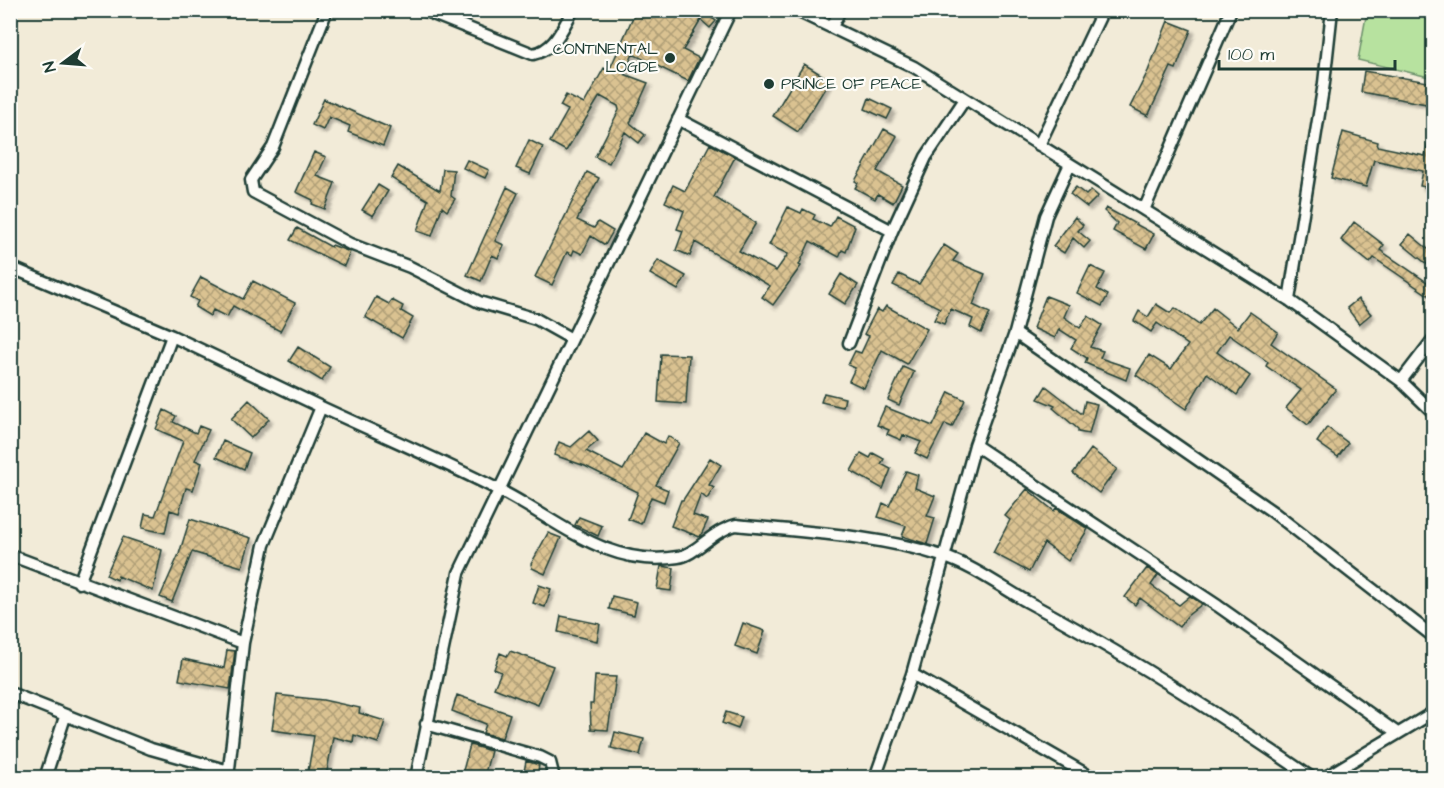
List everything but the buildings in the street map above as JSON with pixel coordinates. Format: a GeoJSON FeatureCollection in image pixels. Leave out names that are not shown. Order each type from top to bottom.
{"type":"FeatureCollection","features":[{"type":"Feature","properties":{"kind":"street"},"geometry":{"type":"LineString","coordinates":[[327,10],[273,147],[251,180],[253,192],[350,244],[411,267],[479,302],[536,319],[570,339]]}},
{"type":"Feature","properties":{"kind":"street"},"geometry":{"type":"LineString","coordinates":[[423,10],[532,54],[545,52],[556,40],[573,10]]}},
{"type":"Feature","properties":{"kind":"street"},"geometry":{"type":"LineString","coordinates":[[416,777],[459,573],[570,339],[731,10]]}},
{"type":"Feature","properties":{"kind":"street"},"geometry":{"type":"LineString","coordinates":[[795,10],[914,67],[1289,300],[1401,381],[1432,410]]}},
{"type":"Feature","properties":{"kind":"street"},"geometry":{"type":"LineString","coordinates":[[832,27],[840,10]]}},
{"type":"Feature","properties":{"kind":"street"},"geometry":{"type":"LineString","coordinates":[[1039,145],[1103,10]]}},
{"type":"Feature","properties":{"kind":"street"},"geometry":{"type":"LineString","coordinates":[[1144,210],[1231,10]]}},
{"type":"Feature","properties":{"kind":"street"},"geometry":{"type":"LineString","coordinates":[[1289,300],[1324,83],[1332,10]]}},
{"type":"Feature","properties":{"kind":"street"},"geometry":{"type":"LineString","coordinates":[[849,343],[892,231],[926,158],[965,99]]}},
{"type":"Feature","properties":{"kind":"street"},"geometry":{"type":"LineString","coordinates":[[678,119],[892,231]]}},
{"type":"Feature","properties":{"kind":"street"},"geometry":{"type":"LineString","coordinates":[[874,777],[912,674],[975,445],[1015,333],[1046,216],[1070,164]]}},
{"type":"Feature","properties":{"kind":"street"},"geometry":{"type":"LineString","coordinates":[[10,267],[172,336],[498,489],[584,540],[613,553],[653,559],[680,557],[721,529],[736,525],[915,548],[945,557],[1074,626],[1226,719],[1312,777]]}},
{"type":"Feature","properties":{"kind":"street"},"geometry":{"type":"LineString","coordinates":[[1015,333],[1273,512],[1434,637]]}},
{"type":"Feature","properties":{"kind":"street"},"geometry":{"type":"LineString","coordinates":[[79,583],[172,336]]}},
{"type":"Feature","properties":{"kind":"street"},"geometry":{"type":"LineString","coordinates":[[1401,381],[1434,339]]}},
{"type":"Feature","properties":{"kind":"street"},"geometry":{"type":"LineString","coordinates":[[10,693],[65,717],[151,749],[229,774],[243,643],[264,545],[321,407]]}},
{"type":"Feature","properties":{"kind":"street"},"geometry":{"type":"LineString","coordinates":[[975,445],[1218,606],[1396,732]]}},
{"type":"Feature","properties":{"kind":"street"},"geometry":{"type":"LineString","coordinates":[[10,555],[79,583],[243,643]]}},
{"type":"Feature","properties":{"kind":"street"},"geometry":{"type":"LineString","coordinates":[[912,674],[1093,777]]}},
{"type":"Feature","properties":{"kind":"street"},"geometry":{"type":"LineString","coordinates":[[1324,777],[1434,711]]}},
{"type":"Feature","properties":{"kind":"street"},"geometry":{"type":"LineString","coordinates":[[45,777],[65,717]]}},
{"type":"Feature","properties":{"kind":"street"},"geometry":{"type":"LineString","coordinates":[[426,724],[540,757],[550,762],[554,777]]}},
{"type":"Feature","properties":{"kind":"green space"},"geometry":{"type":"Polygon","coordinates":[[[1367,11],[1433,11],[1433,78],[1358,60],[1367,11]]]}},
{"type":"Feature","properties":{"kind":"place","name":"CONTINENTAL LOGDE"},"geometry":{"type":"Point","coordinates":[670,58]}},
{"type":"Feature","properties":{"kind":"place","name":"PRINCE OF PEACE"},"geometry":{"type":"Point","coordinates":[769,84]}}]}
